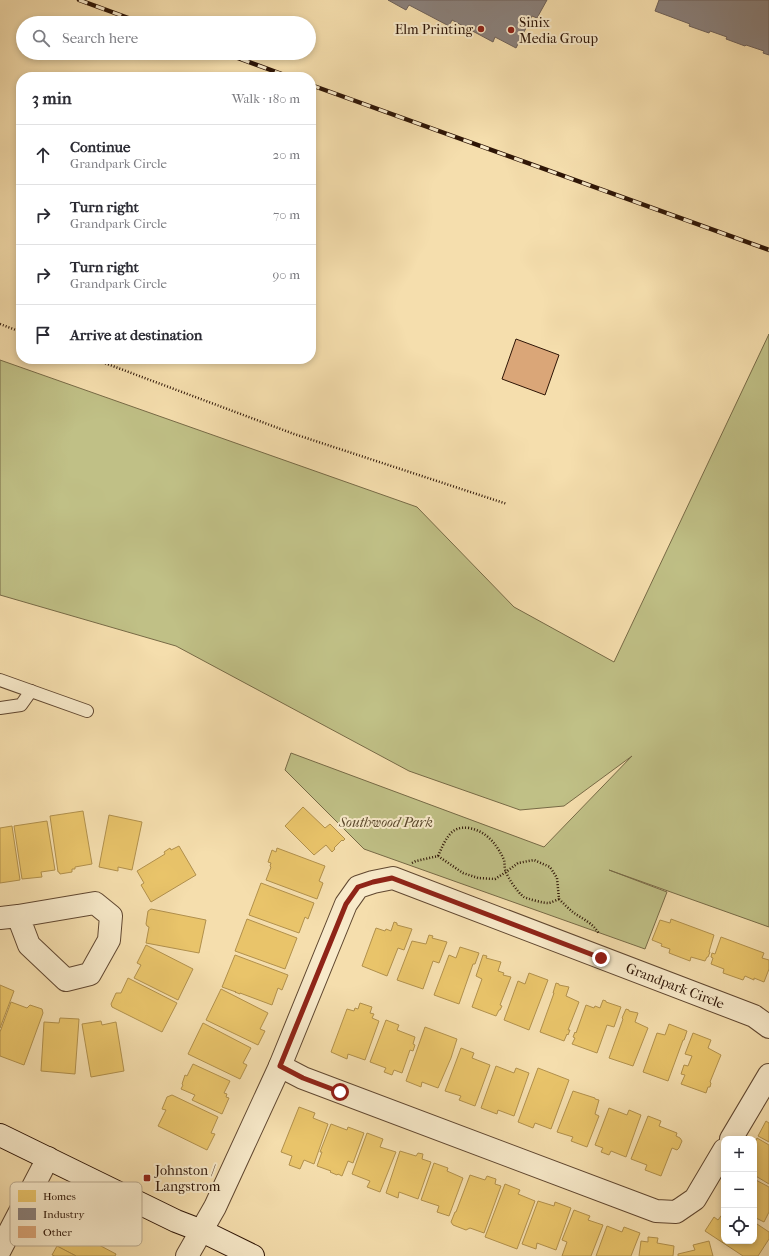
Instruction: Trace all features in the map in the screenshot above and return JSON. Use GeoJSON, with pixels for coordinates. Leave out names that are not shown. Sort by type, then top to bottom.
{"type":"FeatureCollection","features":[{"type":"Feature","properties":{"kind":"street","name":"Grandpark Circle"},"geometry":{"type":"LineString","coordinates":[[392,878],[754,1016],[769,1027]]}},
{"type":"Feature","properties":{"kind":"street"},"geometry":{"type":"LineString","coordinates":[[187,1256],[215,1207],[280,1066],[346,904],[358,887],[392,878]]}},
{"type":"Feature","properties":{"kind":"street"},"geometry":{"type":"LineString","coordinates":[[280,1066],[303,1078],[656,1211],[676,1212],[695,1199],[721,1155]]}},
{"type":"Feature","properties":{"kind":"street"},"geometry":{"type":"LineString","coordinates":[[733,1136],[769,1075]]}},
{"type":"Feature","properties":{"kind":"street"},"geometry":{"type":"LineString","coordinates":[[0,1135],[97,1182]]}},
{"type":"Feature","properties":{"kind":"street"},"geometry":{"type":"LineString","coordinates":[[35,1182],[48,1158]]}},
{"type":"Feature","properties":{"kind":"street"},"geometry":{"type":"LineString","coordinates":[[142,1204],[254,1256]]}},
{"type":"Feature","properties":{"kind":"street"},"geometry":{"type":"LineString","coordinates":[[0,1250],[10,1231]]}},
{"type":"Feature","properties":{"kind":"lane"},"geometry":{"type":"LineString","coordinates":[[0,680],[87,711]]}},
{"type":"Feature","properties":{"kind":"lane"},"geometry":{"type":"LineString","coordinates":[[0,708],[21,705],[31,691]]}},
{"type":"Feature","properties":{"kind":"path"},"geometry":{"type":"LineString","coordinates":[[0,324],[16,330]]}},
{"type":"Feature","properties":{"kind":"path"},"geometry":{"type":"LineString","coordinates":[[107,364],[294,434],[507,504]]}},
{"type":"Feature","properties":{"kind":"path"},"geometry":{"type":"LineString","coordinates":[[438,856],[445,840],[454,830],[461,827],[476,830],[489,837],[504,860],[506,872],[514,886],[523,896],[548,903],[559,899]]}},
{"type":"Feature","properties":{"kind":"path"},"geometry":{"type":"LineString","coordinates":[[392,878],[401,870],[416,861],[438,856],[463,873],[478,878],[495,878],[518,863],[534,860],[550,867],[557,878],[559,899],[573,912],[597,930],[601,938],[601,958]]}},
{"type":"Feature","properties":{"kind":"green space","name":"Southwood Park"},"geometry":{"type":"Polygon","coordinates":[[[769,334],[769,927],[609,870],[667,892],[645,949],[364,849],[285,770],[291,753],[544,847],[632,756],[564,806],[520,810],[409,771],[176,646],[0,595],[0,360],[417,507],[514,607],[614,662],[769,334]]]}},
{"type":"Feature","properties":{"kind":"building: Homes"},"geometry":{"type":"Polygon","coordinates":[[[303,807],[325,828],[330,824],[345,839],[334,848],[335,849],[332,852],[326,845],[314,855],[285,826],[303,807]]]}},
{"type":"Feature","properties":{"kind":"building: Homes"},"geometry":{"type":"Polygon","coordinates":[[[83,811],[92,864],[75,867],[75,869],[72,869],[72,872],[60,874],[58,872],[50,816],[83,811]]]}},
{"type":"Feature","properties":{"kind":"building: Homes"},"geometry":{"type":"Polygon","coordinates":[[[109,815],[142,822],[132,870],[118,867],[118,871],[99,867],[109,815]]]}},
{"type":"Feature","properties":{"kind":"building: Homes"},"geometry":{"type":"Polygon","coordinates":[[[47,821],[55,870],[41,872],[42,877],[22,879],[14,826],[47,821]]]}},
{"type":"Feature","properties":{"kind":"building: Homes"},"geometry":{"type":"Polygon","coordinates":[[[12,826],[20,880],[0,883],[0,828],[12,826]]]}},
{"type":"Feature","properties":{"kind":"building: Homes"},"geometry":{"type":"Polygon","coordinates":[[[179,846],[196,875],[151,902],[141,885],[144,883],[137,871],[165,854],[164,852],[170,848],[171,850],[179,846]]]}},
{"type":"Feature","properties":{"kind":"building: Homes"},"geometry":{"type":"Polygon","coordinates":[[[277,848],[325,866],[319,881],[323,883],[317,899],[266,880],[271,867],[271,863],[268,862],[272,850],[276,852],[277,848]]]}},
{"type":"Feature","properties":{"kind":"building: Homes"},"geometry":{"type":"Polygon","coordinates":[[[261,883],[314,903],[308,919],[305,917],[299,933],[249,915],[261,883]]]}},
{"type":"Feature","properties":{"kind":"building: Homes"},"geometry":{"type":"Polygon","coordinates":[[[151,909],[206,920],[199,953],[146,943],[149,927],[146,924],[148,911],[151,909]]]}},
{"type":"Feature","properties":{"kind":"building: Homes"},"geometry":{"type":"Polygon","coordinates":[[[247,919],[297,938],[285,969],[235,951],[247,919]]]}},
{"type":"Feature","properties":{"kind":"building: Homes"},"geometry":{"type":"Polygon","coordinates":[[[671,919],[714,935],[710,952],[705,961],[691,957],[690,961],[669,953],[670,949],[661,946],[662,944],[652,940],[660,920],[670,923],[671,919]]]}},
{"type":"Feature","properties":{"kind":"building: Homes"},"geometry":{"type":"Polygon","coordinates":[[[394,922],[397,923],[397,925],[412,929],[404,950],[398,948],[387,976],[362,966],[376,928],[391,931],[394,922]]]}},
{"type":"Feature","properties":{"kind":"building: Homes"},"geometry":{"type":"Polygon","coordinates":[[[429,935],[433,936],[432,938],[447,942],[439,963],[433,961],[423,989],[397,980],[412,941],[426,944],[429,935]]]}},
{"type":"Feature","properties":{"kind":"building: Homes"},"geometry":{"type":"Polygon","coordinates":[[[721,937],[764,953],[762,958],[769,960],[769,969],[764,982],[745,976],[743,980],[723,973],[724,969],[711,964],[713,958],[711,957],[712,953],[715,954],[721,937]]]}},
{"type":"Feature","properties":{"kind":"building: Homes"},"geometry":{"type":"Polygon","coordinates":[[[146,945],[193,969],[178,1000],[134,978],[141,965],[137,963],[146,945]]]}},
{"type":"Feature","properties":{"kind":"building: Homes"},"geometry":{"type":"Polygon","coordinates":[[[460,947],[479,953],[475,964],[473,964],[459,1004],[434,995],[449,955],[456,958],[460,947]]]}},
{"type":"Feature","properties":{"kind":"building: Homes"},"geometry":{"type":"Polygon","coordinates":[[[235,955],[288,975],[282,990],[278,988],[272,1005],[222,987],[235,955]]]}},
{"type":"Feature","properties":{"kind":"building: Homes"},"geometry":{"type":"Polygon","coordinates":[[[483,955],[487,956],[486,958],[501,962],[498,971],[504,973],[503,975],[511,977],[500,1005],[502,1006],[496,1016],[472,1007],[482,979],[476,976],[483,955]]]}},
{"type":"Feature","properties":{"kind":"building: Homes"},"geometry":{"type":"Polygon","coordinates":[[[529,973],[548,980],[529,1030],[504,1020],[518,981],[525,984],[529,973]]]}},
{"type":"Feature","properties":{"kind":"building: Homes"},"geometry":{"type":"Polygon","coordinates":[[[128,978],[177,1003],[162,1032],[112,1007],[111,1004],[116,993],[121,993],[128,978]]]}},
{"type":"Feature","properties":{"kind":"building: Homes"},"geometry":{"type":"Polygon","coordinates":[[[556,983],[569,987],[566,996],[579,1002],[568,1030],[570,1030],[564,1041],[540,1032],[554,993],[556,983]]]}},
{"type":"Feature","properties":{"kind":"building: Homes"},"geometry":{"type":"Polygon","coordinates":[[[0,985],[14,991],[0,1028],[0,985]]]}},
{"type":"Feature","properties":{"kind":"building: Homes"},"geometry":{"type":"Polygon","coordinates":[[[221,989],[268,1013],[260,1029],[265,1031],[258,1045],[206,1020],[221,989]]]}},
{"type":"Feature","properties":{"kind":"building: Homes"},"geometry":{"type":"Polygon","coordinates":[[[603,1000],[621,1007],[614,1027],[607,1025],[597,1053],[572,1044],[575,1038],[573,1037],[575,1032],[576,1033],[586,1005],[594,1008],[595,1006],[600,1008],[603,1000]]]}},
{"type":"Feature","properties":{"kind":"building: Homes"},"geometry":{"type":"Polygon","coordinates":[[[11,1002],[27,1008],[30,1005],[42,1009],[43,1013],[24,1065],[0,1056],[0,1032],[11,1002]]]}},
{"type":"Feature","properties":{"kind":"building: Homes"},"geometry":{"type":"Polygon","coordinates":[[[360,1003],[372,1007],[370,1013],[374,1014],[372,1018],[379,1021],[365,1060],[348,1054],[347,1059],[331,1052],[347,1009],[354,1011],[355,1008],[358,1009],[360,1003]]]}},
{"type":"Feature","properties":{"kind":"building: Homes"},"geometry":{"type":"Polygon","coordinates":[[[626,1009],[638,1013],[635,1022],[648,1028],[633,1066],[609,1058],[626,1009]]]}},
{"type":"Feature","properties":{"kind":"building: Homes"},"geometry":{"type":"Polygon","coordinates":[[[60,1018],[79,1019],[75,1074],[41,1071],[44,1022],[59,1023],[60,1018]]]}},
{"type":"Feature","properties":{"kind":"building: Homes"},"geometry":{"type":"Polygon","coordinates":[[[386,1020],[399,1025],[397,1030],[415,1037],[413,1051],[410,1050],[402,1073],[394,1070],[392,1075],[384,1072],[386,1068],[370,1062],[386,1020]]]}},
{"type":"Feature","properties":{"kind":"building: Homes"},"geometry":{"type":"Polygon","coordinates":[[[101,1021],[102,1025],[116,1022],[124,1071],[91,1077],[82,1024],[101,1021]]]}},
{"type":"Feature","properties":{"kind":"building: Homes"},"geometry":{"type":"Polygon","coordinates":[[[203,1023],[251,1048],[243,1063],[247,1065],[240,1079],[188,1054],[203,1023]]]}},
{"type":"Feature","properties":{"kind":"building: Homes"},"geometry":{"type":"Polygon","coordinates":[[[669,1024],[687,1031],[668,1081],[643,1072],[657,1033],[665,1035],[669,1024]]]}},
{"type":"Feature","properties":{"kind":"building: Homes"},"geometry":{"type":"Polygon","coordinates":[[[425,1027],[457,1039],[451,1058],[438,1088],[422,1082],[421,1087],[406,1081],[425,1027]]]}},
{"type":"Feature","properties":{"kind":"building: Homes"},"geometry":{"type":"Polygon","coordinates":[[[693,1033],[711,1040],[708,1048],[721,1055],[710,1082],[710,1087],[708,1087],[706,1093],[681,1084],[685,1075],[681,1074],[684,1065],[688,1066],[692,1056],[685,1054],[693,1033]]]}},
{"type":"Feature","properties":{"kind":"building: Homes"},"geometry":{"type":"Polygon","coordinates":[[[461,1048],[474,1053],[472,1058],[490,1065],[475,1106],[459,1100],[461,1096],[445,1091],[461,1048]]]}},
{"type":"Feature","properties":{"kind":"building: Homes"},"geometry":{"type":"Polygon","coordinates":[[[193,1064],[230,1081],[224,1093],[227,1094],[226,1097],[229,1098],[222,1114],[192,1100],[195,1095],[181,1089],[185,1075],[187,1076],[193,1064]]]}},
{"type":"Feature","properties":{"kind":"building: Homes"},"geometry":{"type":"Polygon","coordinates":[[[496,1066],[514,1073],[516,1068],[529,1073],[514,1116],[498,1110],[497,1114],[481,1108],[496,1066]]]}},
{"type":"Feature","properties":{"kind":"building: Homes"},"geometry":{"type":"Polygon","coordinates":[[[538,1068],[569,1080],[551,1129],[535,1123],[533,1128],[518,1122],[538,1068]]]}},
{"type":"Feature","properties":{"kind":"building: Homes"},"geometry":{"type":"Polygon","coordinates":[[[573,1091],[599,1100],[595,1114],[599,1116],[587,1147],[571,1141],[573,1137],[557,1132],[573,1091]]]}},
{"type":"Feature","properties":{"kind":"building: Homes"},"geometry":{"type":"Polygon","coordinates":[[[172,1095],[218,1117],[211,1133],[215,1134],[207,1150],[158,1126],[166,1110],[162,1109],[167,1097],[172,1095]]]}},
{"type":"Feature","properties":{"kind":"building: Homes"},"geometry":{"type":"Polygon","coordinates":[[[299,1107],[315,1113],[313,1118],[328,1124],[314,1164],[304,1160],[300,1169],[289,1165],[292,1156],[281,1152],[299,1107]]]}},
{"type":"Feature","properties":{"kind":"building: Homes"},"geometry":{"type":"Polygon","coordinates":[[[609,1108],[627,1115],[629,1110],[641,1115],[626,1157],[611,1151],[609,1155],[601,1152],[603,1148],[595,1145],[609,1108]]]}},
{"type":"Feature","properties":{"kind":"building: Homes"},"geometry":{"type":"Polygon","coordinates":[[[648,1116],[661,1121],[659,1126],[677,1133],[676,1136],[682,1141],[677,1150],[672,1148],[661,1176],[645,1170],[647,1165],[631,1159],[648,1116]]]}},
{"type":"Feature","properties":{"kind":"building: Homes"},"geometry":{"type":"Polygon","coordinates":[[[766,1121],[769,1123],[769,1142],[758,1136],[766,1121]]]}},
{"type":"Feature","properties":{"kind":"building: Homes"},"geometry":{"type":"Polygon","coordinates":[[[331,1124],[347,1130],[348,1127],[364,1133],[353,1163],[348,1161],[342,1176],[317,1166],[322,1152],[320,1152],[331,1124]]]}},
{"type":"Feature","properties":{"kind":"building: Homes"},"geometry":{"type":"Polygon","coordinates":[[[367,1133],[383,1139],[380,1147],[396,1152],[380,1192],[367,1187],[370,1181],[352,1174],[367,1133]]]}},
{"type":"Feature","properties":{"kind":"building: Homes"},"geometry":{"type":"Polygon","coordinates":[[[757,1138],[769,1145],[769,1184],[757,1177],[757,1138]]]}},
{"type":"Feature","properties":{"kind":"building: Homes"},"geometry":{"type":"Polygon","coordinates":[[[400,1151],[416,1156],[418,1153],[423,1154],[422,1159],[431,1162],[418,1199],[399,1192],[398,1198],[386,1193],[400,1151]]]}},
{"type":"Feature","properties":{"kind":"building: Homes"},"geometry":{"type":"Polygon","coordinates":[[[434,1163],[448,1168],[447,1171],[463,1178],[449,1216],[437,1212],[439,1206],[421,1200],[434,1163]]]}},
{"type":"Feature","properties":{"kind":"building: Homes"},"geometry":{"type":"Polygon","coordinates":[[[470,1175],[485,1180],[487,1176],[496,1179],[495,1184],[501,1186],[484,1233],[470,1228],[466,1230],[453,1225],[451,1222],[470,1175]]]}},
{"type":"Feature","properties":{"kind":"building: Homes"},"geometry":{"type":"Polygon","coordinates":[[[757,1181],[769,1187],[769,1212],[764,1222],[757,1218],[757,1181]]]}},
{"type":"Feature","properties":{"kind":"building: Homes"},"geometry":{"type":"Polygon","coordinates":[[[505,1184],[520,1190],[518,1194],[535,1201],[517,1249],[485,1237],[505,1184]]]}},
{"type":"Feature","properties":{"kind":"building: Homes"},"geometry":{"type":"Polygon","coordinates":[[[538,1201],[554,1206],[555,1202],[571,1208],[556,1250],[537,1243],[536,1249],[522,1244],[538,1201]]]}},
{"type":"Feature","properties":{"kind":"building: Homes"},"geometry":{"type":"Polygon","coordinates":[[[574,1210],[590,1216],[588,1220],[603,1225],[591,1256],[562,1256],[567,1242],[562,1240],[574,1210]]]}},
{"type":"Feature","properties":{"kind":"building: Homes"},"geometry":{"type":"Polygon","coordinates":[[[721,1216],[721,1242],[705,1231],[714,1217],[718,1220],[721,1216]]]}},
{"type":"Feature","properties":{"kind":"building: Homes"},"geometry":{"type":"Polygon","coordinates":[[[757,1224],[769,1232],[769,1239],[758,1256],[743,1256],[725,1244],[757,1244],[757,1224]]]}},
{"type":"Feature","properties":{"kind":"building: Homes"},"geometry":{"type":"Polygon","coordinates":[[[607,1226],[622,1232],[624,1227],[640,1233],[631,1256],[596,1256],[607,1226]]]}},
{"type":"Feature","properties":{"kind":"building: Homes"},"geometry":{"type":"Polygon","coordinates":[[[648,1237],[658,1238],[657,1243],[674,1246],[673,1256],[639,1256],[641,1241],[648,1242],[648,1237]]]}},
{"type":"Feature","properties":{"kind":"building: Homes"},"geometry":{"type":"Polygon","coordinates":[[[709,1241],[713,1256],[678,1256],[678,1254],[695,1250],[693,1245],[709,1241]]]}},
{"type":"Feature","properties":{"kind":"building: Homes"},"geometry":{"type":"Polygon","coordinates":[[[57,1246],[101,1246],[116,1254],[115,1256],[76,1256],[57,1246]]]}},
{"type":"Feature","properties":{"kind":"building: Homes"},"geometry":{"type":"Polygon","coordinates":[[[57,1246],[76,1256],[52,1255],[57,1246]]]}},
{"type":"Feature","properties":{"kind":"building: Industry"},"geometry":{"type":"Polygon","coordinates":[[[388,0],[547,0],[537,18],[532,16],[516,48],[495,37],[493,42],[452,20],[449,26],[409,5],[406,10],[388,0]]]}},
{"type":"Feature","properties":{"kind":"building: Industry"},"geometry":{"type":"Polygon","coordinates":[[[659,0],[769,0],[769,55],[763,53],[764,51],[726,39],[727,37],[710,31],[709,33],[689,26],[690,24],[655,11],[659,0]]]}},
{"type":"Feature","properties":{"kind":"building: Other"},"geometry":{"type":"Polygon","coordinates":[[[516,339],[559,355],[545,395],[502,379],[516,339]]]}},
{"type":"Feature","properties":{"kind":"railway"},"geometry":{"type":"LineString","coordinates":[[79,0],[123,16]]}},
{"type":"Feature","properties":{"kind":"railway"},"geometry":{"type":"LineString","coordinates":[[243,60],[276,72]]}},
{"type":"Feature","properties":{"kind":"railway"},"geometry":{"type":"LineString","coordinates":[[316,87],[769,250]]}},
{"type":"Feature","properties":{"kind":"place","name":"Elm Printing"},"geometry":{"type":"Point","coordinates":[481,29]}},
{"type":"Feature","properties":{"kind":"place","name":"Sinix Media Group"},"geometry":{"type":"Point","coordinates":[511,30]}},
{"type":"Feature","properties":{"kind":"place","name":"Johnston / Langstrom"},"geometry":{"type":"Point","coordinates":[147,1178]}},
{"type":"Feature","properties":{"kind":"route"},"geometry":{"type":"LineString","coordinates":[[340,1092],[303,1078],[280,1066],[346,904],[358,887],[392,878],[601,958]]}}]}
